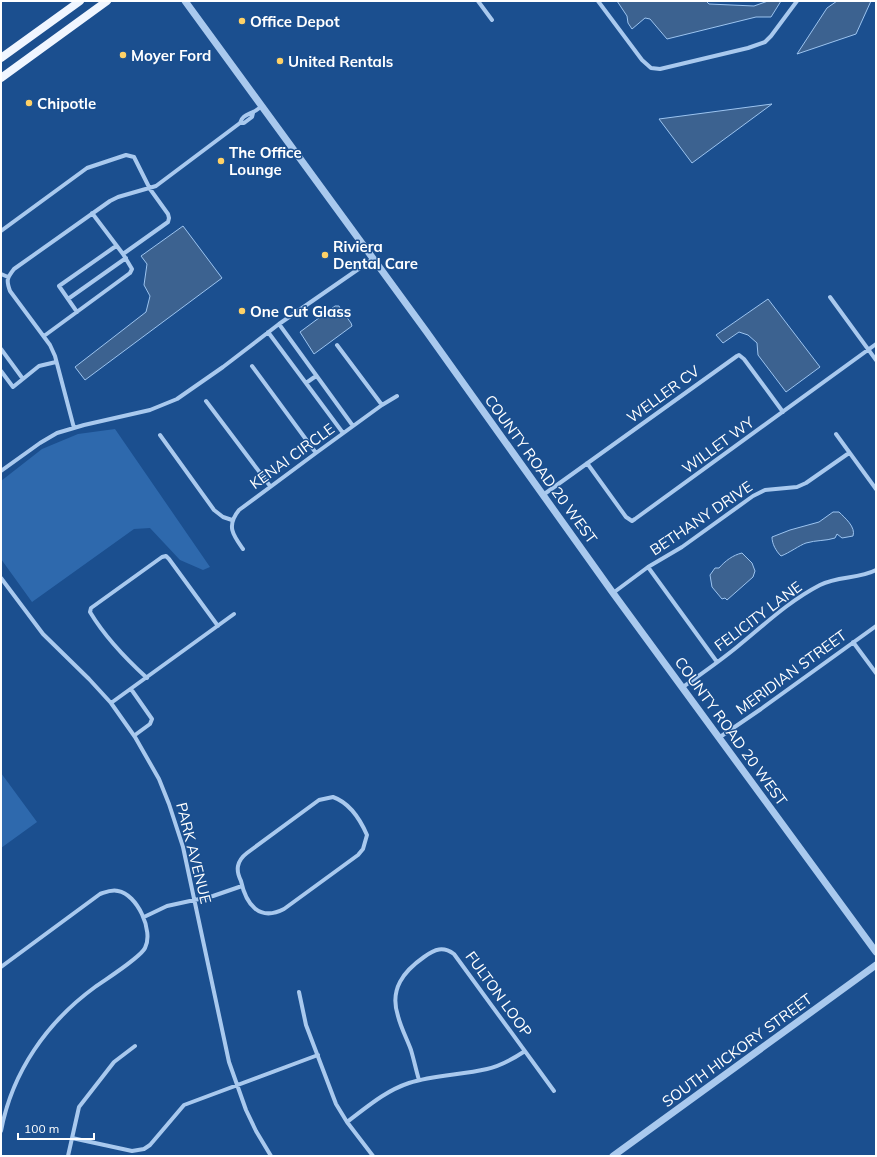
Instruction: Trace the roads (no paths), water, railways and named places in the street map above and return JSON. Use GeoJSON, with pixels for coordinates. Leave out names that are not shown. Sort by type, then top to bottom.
{"type":"FeatureCollection","features":[{"type":"Feature","properties":{"kind":"main road"},"geometry":{"type":"LineString","coordinates":[[1,58],[80,1]]}},
{"type":"Feature","properties":{"kind":"main road"},"geometry":{"type":"LineString","coordinates":[[1,78],[107,1]]}},
{"type":"Feature","properties":{"kind":"street","name":"COUNTY ROAD 20 WEST"},"geometry":{"type":"LineString","coordinates":[[185,1],[613,593],[720,737],[876,952]]}},
{"type":"Feature","properties":{"kind":"street"},"geometry":{"type":"LineString","coordinates":[[478,1],[492,20]]}},
{"type":"Feature","properties":{"kind":"street"},"geometry":{"type":"LineString","coordinates":[[598,1],[642,60],[651,68],[660,69],[748,48],[765,42],[797,1]]}},
{"type":"Feature","properties":{"kind":"street"},"geometry":{"type":"LineString","coordinates":[[74,428],[56,362],[50,346],[10,290],[8,285],[8,277],[14,269],[110,201],[118,197],[150,189],[156,186],[240,123],[241,119],[249,113],[253,113],[262,106]]}},
{"type":"Feature","properties":{"kind":"street"},"geometry":{"type":"LineString","coordinates":[[1,231],[88,168],[126,155],[134,157],[150,189],[168,214],[168,222],[68,299]]}},
{"type":"Feature","properties":{"kind":"street"},"geometry":{"type":"LineString","coordinates":[[44,336],[130,273],[132,269],[92,213]]}},
{"type":"Feature","properties":{"kind":"street"},"geometry":{"type":"LineString","coordinates":[[77,312],[59,286],[116,246]]}},
{"type":"Feature","properties":{"kind":"street"},"geometry":{"type":"LineString","coordinates":[[1,470],[50,437],[74,428],[150,410],[177,399],[279,324],[373,259]]}},
{"type":"Feature","properties":{"kind":"street"},"geometry":{"type":"LineString","coordinates":[[1,274],[8,277]]}},
{"type":"Feature","properties":{"kind":"street"},"geometry":{"type":"LineString","coordinates":[[830,297],[876,360]]}},
{"type":"Feature","properties":{"kind":"street"},"geometry":{"type":"LineString","coordinates":[[279,324],[353,426]]}},
{"type":"Feature","properties":{"kind":"street"},"geometry":{"type":"LineString","coordinates":[[268,332],[343,433]]}},
{"type":"Feature","properties":{"kind":"street","name":"WILLET WY"},"geometry":{"type":"LineString","coordinates":[[587,463],[626,517],[632,521],[639,518],[876,344]]}},
{"type":"Feature","properties":{"kind":"street"},"geometry":{"type":"LineString","coordinates":[[337,345],[382,405]]}},
{"type":"Feature","properties":{"kind":"street"},"geometry":{"type":"LineString","coordinates":[[1,349],[23,379]]}},
{"type":"Feature","properties":{"kind":"street","name":"WELLER CV"},"geometry":{"type":"LineString","coordinates":[[543,495],[739,355],[783,412]]}},
{"type":"Feature","properties":{"kind":"street"},"geometry":{"type":"LineString","coordinates":[[1,371],[13,387],[39,366],[56,362]]}},
{"type":"Feature","properties":{"kind":"street"},"geometry":{"type":"LineString","coordinates":[[252,366],[316,452]]}},
{"type":"Feature","properties":{"kind":"street"},"geometry":{"type":"LineString","coordinates":[[306,384],[316,376]]}},
{"type":"Feature","properties":{"kind":"street","name":"KENAI CIRCLE"},"geometry":{"type":"LineString","coordinates":[[232,520],[239,510],[270,486],[382,405],[397,396]]}},
{"type":"Feature","properties":{"kind":"street"},"geometry":{"type":"LineString","coordinates":[[206,400],[270,486]]}},
{"type":"Feature","properties":{"kind":"street"},"geometry":{"type":"LineString","coordinates":[[836,434],[876,489]]}},
{"type":"Feature","properties":{"kind":"street"},"geometry":{"type":"LineString","coordinates":[[160,435],[214,510],[222,517],[232,520],[234,536],[243,549]]}},
{"type":"Feature","properties":{"kind":"street","name":"BETHANY DRIVE"},"geometry":{"type":"LineString","coordinates":[[613,593],[648,567],[682,547],[753,496],[765,490],[797,487],[806,483],[849,453]]}},
{"type":"Feature","properties":{"kind":"street"},"geometry":{"type":"LineString","coordinates":[[146,678],[128,661],[93,617],[90,612],[91,608],[162,557],[166,556],[170,559],[218,626]]}},
{"type":"Feature","properties":{"kind":"street"},"geometry":{"type":"LineString","coordinates":[[648,567],[717,662]]}},
{"type":"Feature","properties":{"kind":"street","name":"FELICITY LANE"},"geometry":{"type":"LineString","coordinates":[[683,687],[717,662],[787,605],[820,585],[834,579],[866,574],[876,570]]}},
{"type":"Feature","properties":{"kind":"street","name":"PARK AVENUE"},"geometry":{"type":"LineString","coordinates":[[1,578],[43,634],[111,703],[134,735],[159,779],[169,804],[182,847],[229,1062],[236,1085],[256,1131],[271,1156]]}},
{"type":"Feature","properties":{"kind":"street"},"geometry":{"type":"LineString","coordinates":[[111,703],[234,614]]}},
{"type":"Feature","properties":{"kind":"street","name":"MERIDIAN STREET"},"geometry":{"type":"LineString","coordinates":[[720,737],[876,626]]}},
{"type":"Feature","properties":{"kind":"street"},"geometry":{"type":"LineString","coordinates":[[853,642],[876,673]]}},
{"type":"Feature","properties":{"kind":"street"},"geometry":{"type":"LineString","coordinates":[[131,689],[152,719],[150,724],[134,735]]}},
{"type":"Feature","properties":{"kind":"street"},"geometry":{"type":"LineString","coordinates":[[334,797],[335,791]]}},
{"type":"Feature","properties":{"kind":"street"},"geometry":{"type":"LineString","coordinates":[[334,797],[347,804],[359,820],[367,834],[369,841],[358,855],[284,909],[270,914],[258,911],[252,906],[242,886],[238,866],[242,858],[319,800],[334,797]]}},
{"type":"Feature","properties":{"kind":"street"},"geometry":{"type":"LineString","coordinates":[[144,917],[167,906],[218,894],[242,886]]}},
{"type":"Feature","properties":{"kind":"street"},"geometry":{"type":"LineString","coordinates":[[1,967],[100,894],[107,891],[118,891],[127,895],[144,917],[148,931],[148,940],[145,948],[135,958],[82,997],[54,1023],[28,1058],[9,1099],[1,1131]]}},
{"type":"Feature","properties":{"kind":"street"},"geometry":{"type":"LineString","coordinates":[[263,918],[264,913]]}},
{"type":"Feature","properties":{"kind":"street","name":"FULTON LOOP"},"geometry":{"type":"LineString","coordinates":[[419,1080],[411,1051],[397,1015],[395,1003],[396,991],[408,970],[431,952],[444,948],[454,954],[554,1091]]}},
{"type":"Feature","properties":{"kind":"street","name":"SOUTH HICKORY STREET"},"geometry":{"type":"LineString","coordinates":[[613,1156],[876,965]]}},
{"type":"Feature","properties":{"kind":"street"},"geometry":{"type":"LineString","coordinates":[[299,992],[306,1025],[336,1104],[347,1122],[373,1156]]}},
{"type":"Feature","properties":{"kind":"street"},"geometry":{"type":"LineString","coordinates":[[68,1156],[77,1113],[83,1102],[114,1062],[135,1046]]}},
{"type":"Feature","properties":{"kind":"street"},"geometry":{"type":"LineString","coordinates":[[347,1122],[389,1091],[419,1080],[487,1069],[504,1063],[525,1051]]}},
{"type":"Feature","properties":{"kind":"street"},"geometry":{"type":"LineString","coordinates":[[72,1138],[132,1151],[144,1149],[150,1145],[184,1105],[318,1055]]}},
{"type":"Feature","properties":{"kind":"place","name":"Office Depot"},"geometry":{"type":"Point","coordinates":[242,21]}},
{"type":"Feature","properties":{"kind":"place","name":"Moyer Ford"},"geometry":{"type":"Point","coordinates":[123,55]}},
{"type":"Feature","properties":{"kind":"place","name":"United Rentals"},"geometry":{"type":"Point","coordinates":[280,61]}},
{"type":"Feature","properties":{"kind":"place","name":"Chipotle"},"geometry":{"type":"Point","coordinates":[29,103]}},
{"type":"Feature","properties":{"kind":"place","name":"The Office Lounge"},"geometry":{"type":"Point","coordinates":[221,161]}},
{"type":"Feature","properties":{"kind":"place","name":"Riviera Dental Care"},"geometry":{"type":"Point","coordinates":[325,255]}},
{"type":"Feature","properties":{"kind":"place","name":"One Cut Glass"},"geometry":{"type":"Point","coordinates":[242,311]}}]}
